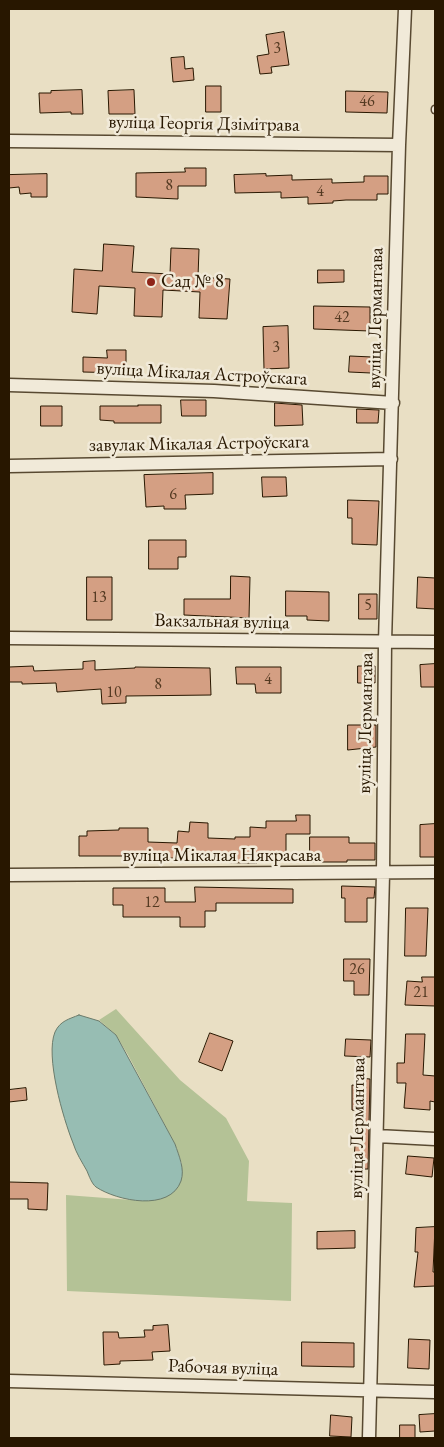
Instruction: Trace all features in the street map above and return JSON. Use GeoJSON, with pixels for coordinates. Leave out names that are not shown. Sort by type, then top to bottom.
{"type":"FeatureCollection","features":[{"type":"Feature","properties":{"kind":"street","name":"вуліца Лермантава"},"geometry":{"type":"LineString","coordinates":[[369,1438],[383,874],[385,642],[399,145],[405,9]]}},
{"type":"Feature","properties":{"kind":"street","name":"вуліца Георгія Дзімітрава"},"geometry":{"type":"LineString","coordinates":[[9,141],[399,145]]}},
{"type":"Feature","properties":{"kind":"street","name":"вуліца Мікалая Астроўскага"},"geometry":{"type":"LineString","coordinates":[[9,385],[214,391],[393,403]]}},
{"type":"Feature","properties":{"kind":"street","name":"завулак Мікалая Астроўскага"},"geometry":{"type":"LineString","coordinates":[[9,466],[391,459]]}},
{"type":"Feature","properties":{"kind":"street","name":"Вакзальная вуліца"},"geometry":{"type":"LineString","coordinates":[[9,638],[435,642]]}},
{"type":"Feature","properties":{"kind":"street","name":"вуліца Мікалая Някрасава"},"geometry":{"type":"LineString","coordinates":[[9,875],[383,874],[435,872]]}},
{"type":"Feature","properties":{"kind":"street"},"geometry":{"type":"LineString","coordinates":[[376,1136],[435,1139]]}},
{"type":"Feature","properties":{"kind":"street","name":"Рабочая вуліца"},"geometry":{"type":"LineString","coordinates":[[9,1381],[435,1392]]}},
{"type":"Feature","properties":{"kind":"green space"},"geometry":{"type":"Polygon","coordinates":[[[116,1009],[180,1080],[226,1118],[249,1161],[247,1201],[292,1203],[291,1301],[67,1291],[66,1195],[145,1201],[182,1164],[175,1144],[128,1055],[116,1035],[99,1020],[116,1009]]]}},
{"type":"Feature","properties":{"kind":"water"},"geometry":{"type":"Polygon","coordinates":[[[79,1015],[99,1021],[116,1035],[175,1144],[181,1162],[182,1176],[175,1191],[166,1197],[142,1201],[105,1192],[93,1184],[77,1154],[56,1087],[52,1043],[59,1025],[79,1015]]]}},
{"type":"Feature","properties":{"kind":"building"},"geometry":{"type":"Polygon","coordinates":[[[284,32],[289,65],[271,67],[272,73],[260,74],[257,56],[269,54],[266,35],[284,32]]]}},
{"type":"Feature","properties":{"kind":"building"},"geometry":{"type":"Polygon","coordinates":[[[184,57],[185,69],[193,68],[194,80],[173,82],[171,58],[184,57]]]}},
{"type":"Feature","properties":{"kind":"building"},"geometry":{"type":"Polygon","coordinates":[[[206,86],[221,86],[221,112],[206,112],[206,86]]]}},
{"type":"Feature","properties":{"kind":"building"},"geometry":{"type":"Polygon","coordinates":[[[82,90],[83,114],[71,114],[71,112],[40,113],[39,93],[82,90]]]}},
{"type":"Feature","properties":{"kind":"building"},"geometry":{"type":"Polygon","coordinates":[[[134,90],[135,114],[109,114],[108,91],[134,90]]]}},
{"type":"Feature","properties":{"kind":"building"},"geometry":{"type":"Polygon","coordinates":[[[346,91],[388,92],[387,113],[346,112],[346,91]]]}},
{"type":"Feature","properties":{"kind":"building"},"geometry":{"type":"Polygon","coordinates":[[[185,168],[206,168],[206,186],[178,186],[178,199],[136,197],[136,173],[185,172],[185,168]]]}},
{"type":"Feature","properties":{"kind":"building"},"geometry":{"type":"Polygon","coordinates":[[[47,174],[47,197],[31,197],[31,193],[20,194],[19,187],[9,188],[9,175],[47,174]]]}},
{"type":"Feature","properties":{"kind":"building"},"geometry":{"type":"Polygon","coordinates":[[[266,174],[266,176],[292,175],[292,180],[332,179],[332,183],[364,182],[364,176],[388,176],[388,194],[377,194],[377,200],[346,200],[333,201],[333,203],[308,204],[308,197],[281,198],[281,192],[235,193],[234,175],[266,174]]]}},
{"type":"Feature","properties":{"kind":"building","name":"Сад № 8"},"geometry":{"type":"Polygon","coordinates":[[[104,244],[134,246],[132,272],[170,274],[171,248],[199,249],[198,277],[230,279],[227,319],[199,318],[200,292],[163,290],[162,317],[134,316],[135,288],[99,286],[97,314],[72,312],[74,269],[102,271],[104,244]]]}},
{"type":"Feature","properties":{"kind":"building"},"geometry":{"type":"Polygon","coordinates":[[[318,270],[344,270],[344,282],[318,283],[318,270]]]}},
{"type":"Feature","properties":{"kind":"building"},"geometry":{"type":"Polygon","coordinates":[[[314,306],[370,307],[370,331],[314,329],[314,306]]]}},
{"type":"Feature","properties":{"kind":"building"},"geometry":{"type":"Polygon","coordinates":[[[288,326],[289,368],[264,369],[263,327],[288,326]]]}},
{"type":"Feature","properties":{"kind":"building"},"geometry":{"type":"Polygon","coordinates":[[[107,350],[126,350],[126,373],[83,372],[83,357],[107,358],[107,350]]]}},
{"type":"Feature","properties":{"kind":"building"},"geometry":{"type":"Polygon","coordinates":[[[350,356],[372,357],[371,373],[349,372],[350,356]]]}},
{"type":"Feature","properties":{"kind":"building"},"geometry":{"type":"Polygon","coordinates":[[[181,400],[206,400],[206,416],[182,416],[181,400]]]}},
{"type":"Feature","properties":{"kind":"building"},"geometry":{"type":"Polygon","coordinates":[[[275,403],[302,405],[303,425],[275,426],[275,403]]]}},
{"type":"Feature","properties":{"kind":"building"},"geometry":{"type":"Polygon","coordinates":[[[161,405],[161,423],[114,423],[114,421],[100,420],[100,406],[161,405]]]}},
{"type":"Feature","properties":{"kind":"building"},"geometry":{"type":"Polygon","coordinates":[[[41,406],[62,406],[62,426],[41,426],[41,406]]]}},
{"type":"Feature","properties":{"kind":"building"},"geometry":{"type":"Polygon","coordinates":[[[357,409],[379,410],[378,423],[357,423],[357,409]]]}},
{"type":"Feature","properties":{"kind":"building"},"geometry":{"type":"Polygon","coordinates":[[[213,473],[213,494],[185,495],[186,509],[164,509],[164,506],[146,507],[144,475],[213,473]]]}},
{"type":"Feature","properties":{"kind":"building"},"geometry":{"type":"Polygon","coordinates":[[[262,477],[286,477],[287,496],[263,497],[262,477]]]}},
{"type":"Feature","properties":{"kind":"building"},"geometry":{"type":"Polygon","coordinates":[[[348,500],[379,501],[377,545],[352,544],[352,518],[348,518],[348,500]]]}},
{"type":"Feature","properties":{"kind":"building"},"geometry":{"type":"Polygon","coordinates":[[[149,540],[186,540],[186,557],[178,557],[178,569],[149,569],[149,540]]]}},
{"type":"Feature","properties":{"kind":"building"},"geometry":{"type":"Polygon","coordinates":[[[231,576],[250,577],[249,618],[184,615],[184,599],[230,599],[231,576]]]}},
{"type":"Feature","properties":{"kind":"building"},"geometry":{"type":"Polygon","coordinates":[[[87,577],[112,577],[112,620],[87,620],[87,577]]]}},
{"type":"Feature","properties":{"kind":"building"},"geometry":{"type":"Polygon","coordinates":[[[418,577],[435,578],[435,609],[417,608],[418,577]]]}},
{"type":"Feature","properties":{"kind":"building"},"geometry":{"type":"Polygon","coordinates":[[[286,591],[329,592],[329,621],[307,620],[307,616],[286,616],[286,591]]]}},
{"type":"Feature","properties":{"kind":"building"},"geometry":{"type":"Polygon","coordinates":[[[359,594],[377,594],[377,619],[359,619],[359,594]]]}},
{"type":"Feature","properties":{"kind":"building"},"geometry":{"type":"Polygon","coordinates":[[[95,661],[95,670],[135,667],[210,668],[211,695],[126,696],[126,703],[102,704],[101,689],[57,692],[56,683],[22,684],[22,682],[9,682],[9,667],[33,666],[34,671],[83,669],[83,662],[95,661]]]}},
{"type":"Feature","properties":{"kind":"building"},"geometry":{"type":"Polygon","coordinates":[[[435,664],[435,687],[421,687],[420,665],[435,664]]]}},
{"type":"Feature","properties":{"kind":"building"},"geometry":{"type":"Polygon","coordinates":[[[358,666],[375,666],[375,683],[358,683],[358,666]]]}},
{"type":"Feature","properties":{"kind":"building"},"geometry":{"type":"Polygon","coordinates":[[[236,667],[281,667],[281,693],[256,693],[255,684],[237,684],[236,667]]]}},
{"type":"Feature","properties":{"kind":"building"},"geometry":{"type":"Polygon","coordinates":[[[348,725],[376,725],[376,747],[348,750],[348,725]]]}},
{"type":"Feature","properties":{"kind":"building"},"geometry":{"type":"Polygon","coordinates":[[[296,815],[310,815],[310,834],[286,834],[286,858],[257,857],[257,863],[246,863],[209,862],[209,859],[168,858],[168,861],[155,861],[155,856],[79,856],[79,836],[87,836],[87,831],[148,828],[148,842],[177,843],[178,831],[189,832],[190,822],[208,823],[208,838],[235,839],[235,837],[250,837],[250,827],[266,828],[266,821],[296,821],[296,815]]]}},
{"type":"Feature","properties":{"kind":"building"},"geometry":{"type":"Polygon","coordinates":[[[435,824],[435,857],[420,857],[420,825],[435,824]]]}},
{"type":"Feature","properties":{"kind":"building"},"geometry":{"type":"Polygon","coordinates":[[[310,837],[349,837],[349,843],[375,843],[375,860],[310,862],[310,837]]]}},
{"type":"Feature","properties":{"kind":"building"},"geometry":{"type":"Polygon","coordinates":[[[342,886],[375,887],[374,898],[367,898],[367,922],[345,922],[345,898],[342,898],[342,886]]]}},
{"type":"Feature","properties":{"kind":"building"},"geometry":{"type":"Polygon","coordinates":[[[195,887],[293,889],[293,903],[216,903],[216,911],[205,911],[205,927],[180,927],[180,917],[123,917],[123,905],[113,905],[113,888],[165,888],[165,902],[195,902],[195,887]]]}},
{"type":"Feature","properties":{"kind":"building"},"geometry":{"type":"Polygon","coordinates":[[[406,908],[428,908],[426,956],[405,956],[406,908]]]}},
{"type":"Feature","properties":{"kind":"building"},"geometry":{"type":"Polygon","coordinates":[[[344,959],[370,959],[369,995],[354,995],[354,981],[344,981],[344,959]]]}},
{"type":"Feature","properties":{"kind":"building"},"geometry":{"type":"Polygon","coordinates":[[[422,977],[435,977],[435,1006],[405,1005],[407,981],[422,982],[422,977]]]}},
{"type":"Feature","properties":{"kind":"building"},"geometry":{"type":"Polygon","coordinates":[[[210,1033],[233,1041],[222,1071],[199,1062],[210,1033]]]}},
{"type":"Feature","properties":{"kind":"building"},"geometry":{"type":"Polygon","coordinates":[[[406,1034],[425,1034],[423,1075],[435,1076],[435,1102],[430,1101],[430,1110],[404,1108],[406,1083],[397,1083],[397,1063],[404,1063],[406,1034]]]}},
{"type":"Feature","properties":{"kind":"building"},"geometry":{"type":"Polygon","coordinates":[[[346,1039],[371,1040],[370,1057],[345,1056],[346,1039]]]}},
{"type":"Feature","properties":{"kind":"building"},"geometry":{"type":"Polygon","coordinates":[[[359,1078],[370,1079],[368,1169],[353,1169],[358,1111],[352,1110],[352,1085],[359,1086],[359,1078]]]}},
{"type":"Feature","properties":{"kind":"building"},"geometry":{"type":"Polygon","coordinates":[[[26,1088],[27,1100],[9,1102],[9,1090],[26,1088]]]}},
{"type":"Feature","properties":{"kind":"building"},"geometry":{"type":"Polygon","coordinates":[[[408,1156],[434,1158],[432,1177],[406,1174],[408,1156]]]}},
{"type":"Feature","properties":{"kind":"building"},"geometry":{"type":"Polygon","coordinates":[[[9,1182],[48,1183],[47,1210],[28,1209],[28,1199],[9,1199],[9,1182]]]}},
{"type":"Feature","properties":{"kind":"building"},"geometry":{"type":"Polygon","coordinates":[[[435,1227],[433,1272],[435,1272],[435,1286],[414,1287],[418,1252],[415,1252],[416,1228],[435,1227]]]}},
{"type":"Feature","properties":{"kind":"building"},"geometry":{"type":"Polygon","coordinates":[[[355,1231],[355,1248],[317,1249],[317,1232],[355,1231]]]}},
{"type":"Feature","properties":{"kind":"building"},"geometry":{"type":"Polygon","coordinates":[[[168,1325],[170,1351],[152,1352],[153,1360],[120,1361],[120,1364],[104,1365],[103,1332],[118,1332],[119,1338],[145,1337],[144,1330],[153,1330],[153,1326],[168,1325]]]}},
{"type":"Feature","properties":{"kind":"building"},"geometry":{"type":"Polygon","coordinates":[[[409,1339],[430,1340],[429,1369],[408,1368],[409,1339]]]}},
{"type":"Feature","properties":{"kind":"building"},"geometry":{"type":"Polygon","coordinates":[[[302,1342],[354,1343],[354,1367],[302,1366],[302,1342]]]}},
{"type":"Feature","properties":{"kind":"building"},"geometry":{"type":"Polygon","coordinates":[[[435,1414],[435,1431],[420,1432],[419,1415],[435,1414]]]}},
{"type":"Feature","properties":{"kind":"building"},"geometry":{"type":"Polygon","coordinates":[[[331,1415],[352,1417],[351,1437],[330,1436],[331,1415]]]}},
{"type":"Feature","properties":{"kind":"building"},"geometry":{"type":"Polygon","coordinates":[[[400,1425],[415,1425],[415,1438],[400,1438],[400,1425]]]}},
{"type":"Feature","properties":{"kind":"place","name":"Сад № 8"},"geometry":{"type":"Point","coordinates":[151,282]}}]}
